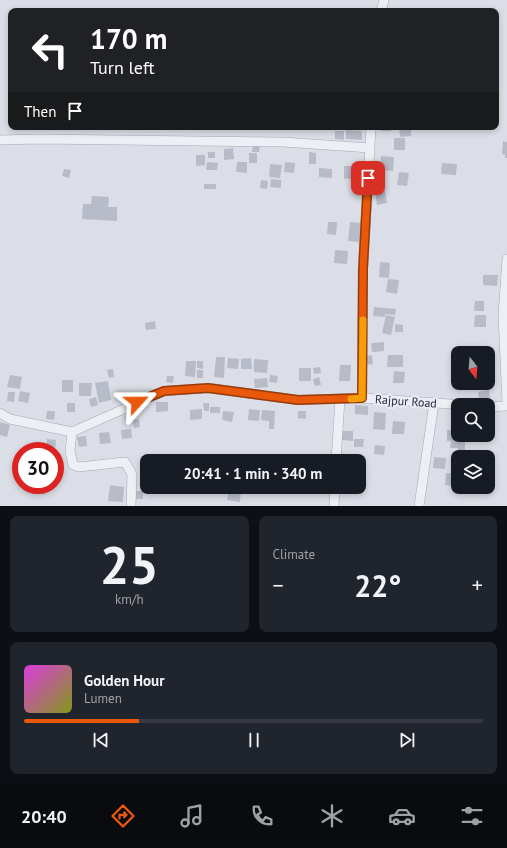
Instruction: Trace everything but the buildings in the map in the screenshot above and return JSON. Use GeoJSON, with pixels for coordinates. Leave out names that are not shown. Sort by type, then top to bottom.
{"type":"FeatureCollection","features":[{"type":"Feature","properties":{"kind":"street"},"geometry":{"type":"LineString","coordinates":[[362,398],[363,269],[371,130]]}},
{"type":"Feature","properties":{"kind":"street"},"geometry":{"type":"LineString","coordinates":[[0,140],[39,139],[283,142],[370,148]]}},
{"type":"Feature","properties":{"kind":"street"},"geometry":{"type":"LineString","coordinates":[[495,405],[507,404],[503,315],[507,259]]}},
{"type":"Feature","properties":{"kind":"street","name":"Rajpur Road"},"geometry":{"type":"LineString","coordinates":[[72,432],[164,391],[208,388],[298,400],[362,398],[451,404]]}},
{"type":"Feature","properties":{"kind":"street"},"geometry":{"type":"LineString","coordinates":[[336,454],[340,399]]}},
{"type":"Feature","properties":{"kind":"street"},"geometry":{"type":"LineString","coordinates":[[419,506],[434,403]]}},
{"type":"Feature","properties":{"kind":"street"},"geometry":{"type":"LineString","coordinates":[[0,413],[10,419],[72,432],[70,451],[73,465],[79,467],[125,462],[132,474],[131,506]]}},
{"type":"Feature","properties":{"kind":"street"},"geometry":{"type":"LineString","coordinates":[[334,506],[335,494]]}},
{"type":"Feature","properties":{"kind":"slow traffic"},"geometry":{"type":"LineString","coordinates":[[351,399],[362,398],[363,320]]}},
{"type":"Feature","properties":{"kind":"route"},"geometry":{"type":"LineString","coordinates":[[137,402],[164,391],[208,388],[298,400],[362,398],[363,269],[368,178]]}}]}
